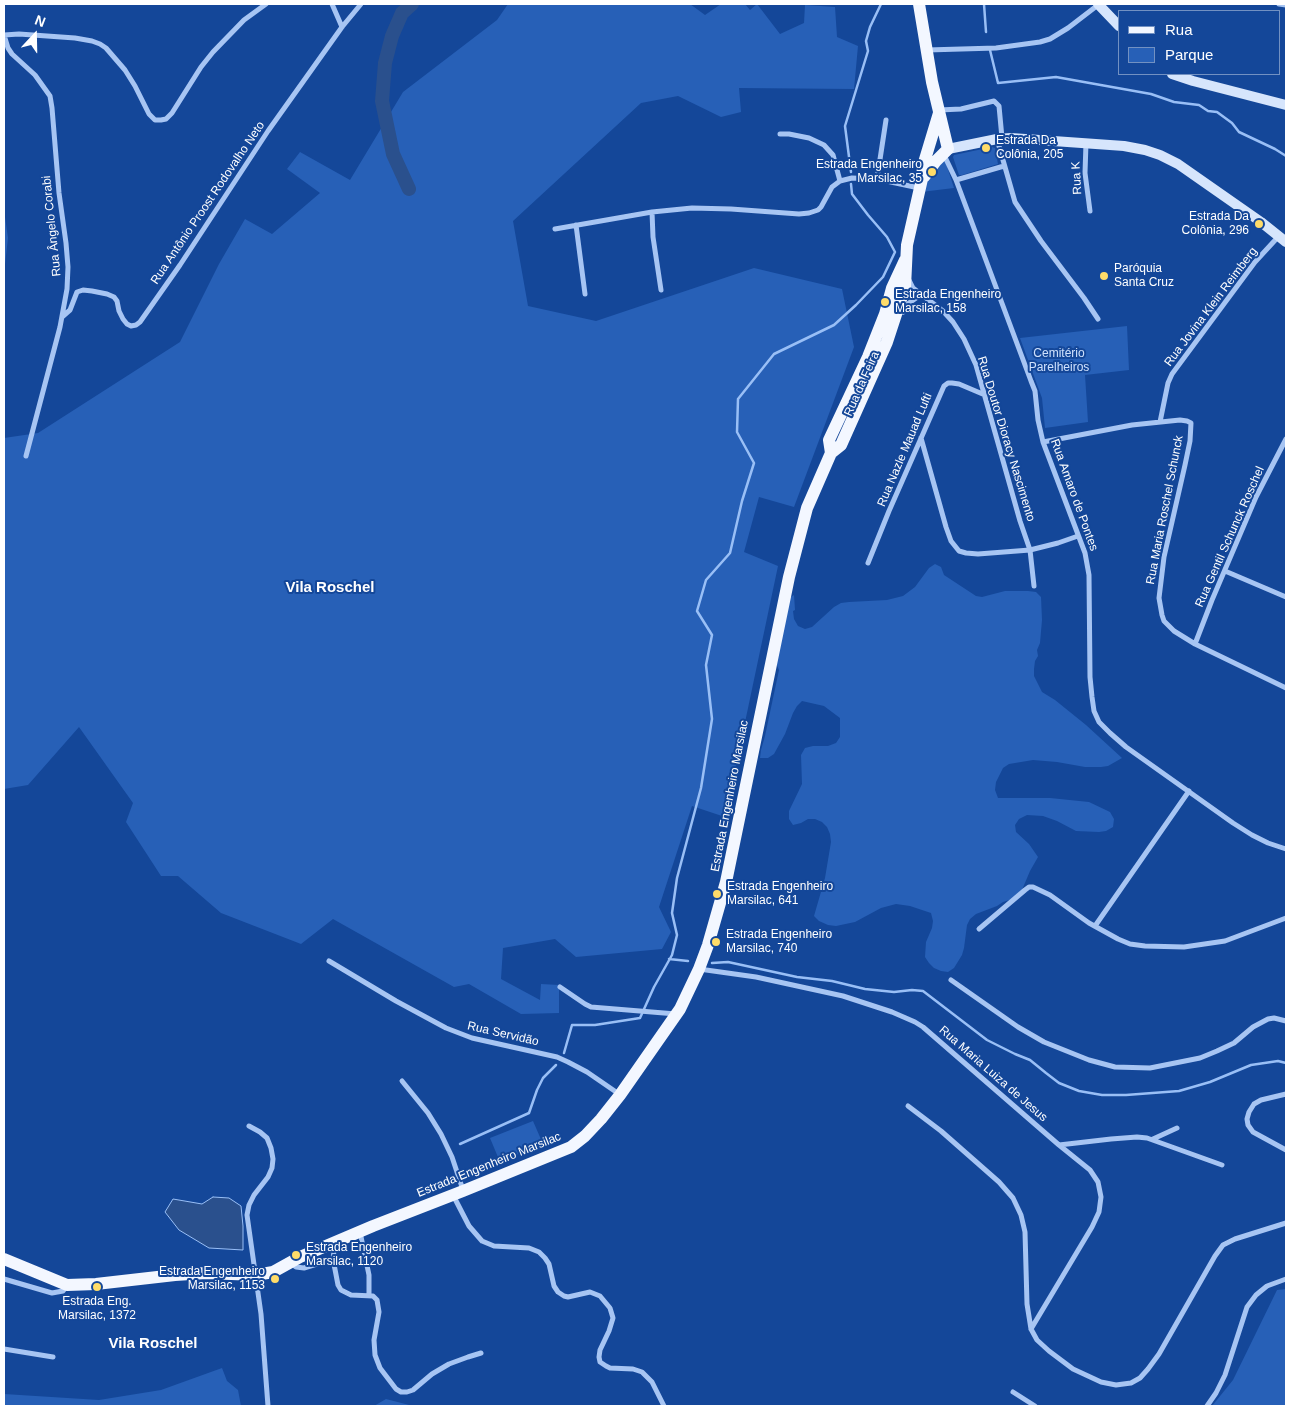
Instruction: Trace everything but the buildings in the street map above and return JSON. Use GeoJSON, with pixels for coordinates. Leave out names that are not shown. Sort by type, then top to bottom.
{"type":"FeatureCollection","features":[{"type":"Feature","properties":{"kind":"main road"},"geometry":{"type":"LineString","coordinates":[[919,4],[946,151],[1000,139],[1086,143],[1145,150],[1178,164],[1261,222],[1282,239]]}},
{"type":"Feature","properties":{"kind":"main road"},"geometry":{"type":"LineString","coordinates":[[1098,4],[1118,25]]}},
{"type":"Feature","properties":{"kind":"main road"},"geometry":{"type":"LineString","coordinates":[[1175,75],[1286,105]]}},
{"type":"Feature","properties":{"kind":"main road","name":"Estrada Engenheiro Marsilac"},"geometry":{"type":"LineString","coordinates":[[4,1259],[67,1285],[206,1273],[256,1275],[273,1272],[290,1262],[360,1232],[571,1147],[585,1136],[601,1119],[676,1014],[699,969],[708,946],[726,882],[797,542],[807,508],[829,457],[841,445],[887,342],[901,296],[907,245],[923,166],[938,115]]}},
{"type":"Feature","properties":{"kind":"main road","name":"Estrada Engenheiro Marsilac"},"geometry":{"type":"LineString","coordinates":[[921,183],[936,161],[946,151]]}},
{"type":"Feature","properties":{"kind":"street"},"geometry":{"type":"LineString","coordinates":[[252,4],[256,10]]}},
{"type":"Feature","properties":{"kind":"street"},"geometry":{"type":"LineString","coordinates":[[4,35],[19,34],[75,38],[100,44],[106,48],[125,70],[149,114],[156,120],[161,120],[166,119],[172,113],[201,67],[213,52],[244,20],[266,4]]}},
{"type":"Feature","properties":{"kind":"street"},"geometry":{"type":"LineString","coordinates":[[332,4],[342,27]]}},
{"type":"Feature","properties":{"kind":"street","name":"Rua Antônio Proost Rodovalho Neto"},"geometry":{"type":"LineString","coordinates":[[62,317],[70,310],[77,292],[83,290],[114,296],[119,311],[127,324],[131,326],[140,322],[268,131],[342,27],[361,4]]}},
{"type":"Feature","properties":{"kind":"street"},"geometry":{"type":"LineString","coordinates":[[927,50],[996,48],[1040,42],[1050,39],[1068,28],[1098,4]]}},
{"type":"Feature","properties":{"kind":"street"},"geometry":{"type":"LineString","coordinates":[[1279,4],[1286,5]]}},
{"type":"Feature","properties":{"kind":"street","name":"Rua Ângelo Corabi"},"geometry":{"type":"LineString","coordinates":[[4,35],[12,54],[42,84],[50,96],[56,171],[68,267],[67,289],[62,317],[26,456]]}},
{"type":"Feature","properties":{"kind":"street"},"geometry":{"type":"LineString","coordinates":[[938,115],[994,101],[999,106],[1000,139],[1004,166],[1015,202],[1020,212],[1098,319]]}},
{"type":"Feature","properties":{"kind":"street"},"geometry":{"type":"LineString","coordinates":[[877,179],[886,120]]}},
{"type":"Feature","properties":{"kind":"street"},"geometry":{"type":"LineString","coordinates":[[780,134],[809,138],[824,145],[832,155],[840,181]]}},
{"type":"Feature","properties":{"kind":"street","name":"Rua K"},"geometry":{"type":"LineString","coordinates":[[1086,143],[1085,173],[1090,212]]}},
{"type":"Feature","properties":{"kind":"street","name":"Rua Amaro de Pontes"},"geometry":{"type":"LineString","coordinates":[[946,151],[1035,391],[1038,420],[1043,442],[1086,553],[1089,575],[1090,677],[1092,697],[1099,722],[1110,733],[1252,835],[1286,849]]}},
{"type":"Feature","properties":{"kind":"street"},"geometry":{"type":"LineString","coordinates":[[956,180],[1004,166]]}},
{"type":"Feature","properties":{"kind":"street"},"geometry":{"type":"LineString","coordinates":[[555,229],[652,212],[692,208],[809,213],[821,207],[832,187],[840,181],[852,178],[921,183]]}},
{"type":"Feature","properties":{"kind":"street"},"geometry":{"type":"LineString","coordinates":[[652,212],[653,237],[661,290]]}},
{"type":"Feature","properties":{"kind":"street"},"geometry":{"type":"LineString","coordinates":[[576,225],[585,294]]}},
{"type":"Feature","properties":{"kind":"street","name":"Rua Jovina Klein Reimberg"},"geometry":{"type":"LineString","coordinates":[[1160,422],[1168,383],[1172,374],[1255,262],[1282,239]]}},
{"type":"Feature","properties":{"kind":"street"},"geometry":{"type":"LineString","coordinates":[[901,296],[911,301],[922,294]]}},
{"type":"Feature","properties":{"kind":"street","name":"Rua Doutor Dioracy Nascimento"},"geometry":{"type":"LineString","coordinates":[[901,296],[922,294],[943,311],[964,339],[976,365],[1017,512],[1030,550],[1034,586]]}},
{"type":"Feature","properties":{"kind":"street","name":"Rua Nazle Mauad Lufti"},"geometry":{"type":"LineString","coordinates":[[868,563],[944,386],[948,383],[959,384],[985,395]]}},
{"type":"Feature","properties":{"kind":"street","name":"Rua Maria Roschel Schunck"},"geometry":{"type":"LineString","coordinates":[[1160,422],[1180,420],[1191,423],[1190,441],[1165,551],[1159,598],[1164,621],[1181,636],[1195,644],[1286,688]]}},
{"type":"Feature","properties":{"kind":"street"},"geometry":{"type":"LineString","coordinates":[[1043,442],[1132,425],[1160,422]]}},
{"type":"Feature","properties":{"kind":"street"},"geometry":{"type":"LineString","coordinates":[[921,438],[946,527],[954,546],[959,550],[978,554],[1030,550],[1078,536]]}},
{"type":"Feature","properties":{"kind":"street","name":"Rua Gentil Schunck Roschel"},"geometry":{"type":"LineString","coordinates":[[1195,644],[1262,486],[1286,439]]}},
{"type":"Feature","properties":{"kind":"street"},"geometry":{"type":"LineString","coordinates":[[1225,571],[1286,597]]}},
{"type":"Feature","properties":{"kind":"street"},"geometry":{"type":"LineString","coordinates":[[1095,926],[1189,791]]}},
{"type":"Feature","properties":{"kind":"street"},"geometry":{"type":"LineString","coordinates":[[979,929],[1029,887],[1050,895],[1095,926],[1130,944],[1184,948],[1225,941],[1286,918]]}},
{"type":"Feature","properties":{"kind":"street","name":"Rua Servidão"},"geometry":{"type":"LineString","coordinates":[[330,961],[396,1001],[446,1028],[472,1038],[557,1057],[587,1072],[620,1094]]}},
{"type":"Feature","properties":{"kind":"street","name":"Rua Maria Luiza de Jesus"},"geometry":{"type":"LineString","coordinates":[[699,969],[756,977],[842,996],[892,1012],[923,1026],[1090,1170],[1098,1182],[1101,1197],[1099,1212],[1031,1328]]}},
{"type":"Feature","properties":{"kind":"street"},"geometry":{"type":"LineString","coordinates":[[951,980],[1036,1038],[1088,1060],[1115,1067],[1150,1068],[1200,1058],[1234,1043],[1253,1027],[1268,1019],[1274,1018],[1286,1021]]}},
{"type":"Feature","properties":{"kind":"street"},"geometry":{"type":"LineString","coordinates":[[560,987],[591,1007],[676,1014]]}},
{"type":"Feature","properties":{"kind":"street"},"geometry":{"type":"LineString","coordinates":[[402,1081],[428,1113],[452,1157],[458,1192],[469,1226],[482,1241],[494,1246],[529,1248],[538,1252],[549,1264],[554,1286],[564,1296],[568,1297],[590,1292],[600,1296],[610,1308],[613,1318],[600,1350],[598,1357],[600,1362],[610,1368],[633,1369],[642,1372],[652,1382],[664,1406]]}},
{"type":"Feature","properties":{"kind":"street"},"geometry":{"type":"LineString","coordinates":[[1286,1094],[1254,1104],[1247,1119],[1248,1125],[1253,1132],[1286,1150]]}},
{"type":"Feature","properties":{"kind":"street"},"geometry":{"type":"LineString","coordinates":[[908,1106],[941,1131],[999,1182],[1013,1198],[1022,1216],[1025,1232],[1027,1304],[1031,1328],[1038,1340],[1049,1351],[1073,1369],[1101,1382],[1116,1385],[1131,1383],[1140,1378],[1159,1354],[1214,1256],[1224,1246],[1234,1239],[1286,1223]]}},
{"type":"Feature","properties":{"kind":"street"},"geometry":{"type":"LineString","coordinates":[[249,1126],[266,1138],[272,1148],[273,1159],[268,1177],[249,1205],[248,1215],[261,1314],[268,1406]]}},
{"type":"Feature","properties":{"kind":"street"},"geometry":{"type":"LineString","coordinates":[[1153,1139],[1177,1128]]}},
{"type":"Feature","properties":{"kind":"street"},"geometry":{"type":"LineString","coordinates":[[1059,1145],[1137,1137],[1153,1139],[1178,1150],[1222,1164]]}},
{"type":"Feature","properties":{"kind":"street"},"geometry":{"type":"LineString","coordinates":[[360,1232],[369,1275],[369,1295]]}},
{"type":"Feature","properties":{"kind":"street"},"geometry":{"type":"LineString","coordinates":[[334,1243],[333,1258],[338,1285],[341,1290],[352,1295],[369,1295],[376,1298],[379,1306],[374,1340],[375,1355],[380,1368],[396,1389],[401,1392],[412,1390],[432,1374],[449,1364],[481,1353]]}},
{"type":"Feature","properties":{"kind":"street"},"geometry":{"type":"LineString","coordinates":[[290,1262],[296,1267],[304,1268],[333,1258]]}},
{"type":"Feature","properties":{"kind":"street","name":"Estrada Engenheiro Marsilac"},"geometry":{"type":"LineString","coordinates":[[4,1279],[52,1293],[63,1291],[67,1285]]}},
{"type":"Feature","properties":{"kind":"street"},"geometry":{"type":"LineString","coordinates":[[1207,1406],[1225,1375],[1247,1307],[1256,1295],[1267,1286],[1286,1279]]}},
{"type":"Feature","properties":{"kind":"street"},"geometry":{"type":"LineString","coordinates":[[4,1349],[53,1357]]}},
{"type":"Feature","properties":{"kind":"street"},"geometry":{"type":"LineString","coordinates":[[1013,1392],[1035,1406]]}},
{"type":"Feature","properties":{"kind":"green space"},"geometry":{"type":"Polygon","coordinates":[[[508,4],[690,4],[705,15],[721,4],[745,4],[750,10],[757,4],[780,34],[804,23],[805,5],[835,7],[837,37],[858,46],[854,89],[739,88],[741,112],[721,117],[678,96],[641,103],[513,221],[528,306],[596,321],[754,268],[842,289],[854,347],[794,507],[759,497],[744,552],[778,566],[725,817],[692,806],[659,907],[671,932],[662,949],[576,957],[555,939],[503,948],[501,979],[540,1000],[541,984],[559,985],[559,1013],[521,1014],[469,984],[454,987],[333,919],[301,944],[221,913],[178,876],[161,876],[126,822],[133,803],[79,727],[28,785],[4,789],[4,438],[38,433],[180,342],[219,264],[245,219],[272,234],[320,193],[287,169],[300,152],[350,180],[403,92],[497,20],[508,4]]]}},
{"type":"Feature","properties":{"kind":"green space"},"geometry":{"type":"Polygon","coordinates":[[[995,148],[998,164],[959,175],[954,155],[995,148]]]}},
{"type":"Feature","properties":{"kind":"green space"},"geometry":{"type":"Polygon","coordinates":[[[945,160],[954,188],[921,192],[929,175],[945,160]]]}},
{"type":"Feature","properties":{"kind":"green space"},"geometry":{"type":"Polygon","coordinates":[[[4,210],[8,238],[4,273],[4,210]]]}},
{"type":"Feature","properties":{"kind":"green space","name":"Cemitério Parelheiros"},"geometry":{"type":"Polygon","coordinates":[[[1127,326],[1129,370],[1085,375],[1088,422],[1045,428],[1042,398],[1020,338],[1127,326]]]}},
{"type":"Feature","properties":{"kind":"green space"},"geometry":{"type":"Polygon","coordinates":[[[935,564],[941,567],[944,575],[976,596],[982,597],[1005,591],[1028,591],[1036,592],[1041,597],[1040,643],[1037,650],[1038,656],[1035,661],[1034,676],[1042,692],[1086,725],[1122,758],[1108,766],[1101,767],[1085,767],[1033,760],[1009,764],[1003,768],[996,782],[995,790],[998,798],[1050,798],[1089,802],[1110,812],[1114,819],[1113,827],[1099,832],[1076,831],[1043,816],[1027,815],[1019,819],[1015,825],[1016,832],[1029,844],[1038,857],[1019,897],[976,914],[970,919],[967,925],[962,955],[954,968],[948,972],[934,968],[925,957],[926,942],[933,921],[931,913],[910,906],[896,904],[881,908],[855,922],[836,926],[819,921],[814,916],[825,878],[831,842],[830,834],[822,822],[815,819],[808,819],[793,825],[789,819],[789,811],[802,784],[801,755],[805,748],[828,746],[836,743],[840,737],[840,718],[824,706],[802,701],[793,713],[785,734],[774,754],[768,758],[760,758],[779,670],[776,663],[788,599],[794,595],[794,619],[798,626],[805,629],[812,627],[841,603],[887,600],[903,596],[915,587],[929,568],[935,564]]]}},
{"type":"Feature","properties":{"kind":"green space"},"geometry":{"type":"Polygon","coordinates":[[[533,1121],[543,1144],[500,1162],[490,1138],[533,1121]]]}},
{"type":"Feature","properties":{"kind":"green space"},"geometry":{"type":"Polygon","coordinates":[[[1286,1289],[1286,1406],[1212,1406],[1233,1380],[1277,1290],[1286,1289]]]}},
{"type":"Feature","properties":{"kind":"green space"},"geometry":{"type":"Polygon","coordinates":[[[222,1368],[227,1381],[238,1390],[241,1406],[4,1406],[4,1394],[99,1400],[161,1390],[222,1368]]]}},
{"type":"Feature","properties":{"kind":"green space"},"geometry":{"type":"Polygon","coordinates":[[[386,1399],[413,1406],[374,1406],[386,1399]]]}},
{"type":"Feature","properties":{"kind":"shaded area"},"geometry":{"type":"Polygon","coordinates":[[[213,1197],[229,1198],[241,1206],[243,1250],[209,1248],[179,1230],[165,1212],[173,1199],[202,1204],[213,1197]]]}},
{"type":"Feature","properties":{"kind":"waterway"},"geometry":{"type":"LineString","coordinates":[[409,189],[393,154],[382,101],[385,63],[392,36],[402,13],[412,4]]}},
{"type":"Feature","properties":{"kind":"waterway"},"geometry":{"type":"LineString","coordinates":[[851,172],[845,126],[868,51],[866,41],[870,27],[881,4]]}},
{"type":"Feature","properties":{"kind":"waterway"},"geometry":{"type":"LineString","coordinates":[[984,4],[986,32]]}},
{"type":"Feature","properties":{"kind":"waterway"},"geometry":{"type":"LineString","coordinates":[[990,50],[998,83],[1056,77],[1151,94],[1174,102],[1199,105],[1208,111],[1217,112],[1232,123],[1239,132],[1286,156]]}},
{"type":"Feature","properties":{"kind":"waterway"},"geometry":{"type":"LineString","coordinates":[[564,1053],[572,1025],[595,1025],[640,1018],[654,987],[672,955],[677,935],[672,913],[677,878],[701,788],[712,719],[706,665],[712,635],[697,611],[706,580],[730,553],[742,501],[754,463],[737,432],[738,399],[774,354],[834,325],[883,277],[895,252],[887,237],[852,194],[851,184]]}},
{"type":"Feature","properties":{"kind":"waterway"},"geometry":{"type":"LineString","coordinates":[[669,959],[688,961]]}},
{"type":"Feature","properties":{"kind":"waterway"},"geometry":{"type":"LineString","coordinates":[[712,963],[728,962],[865,989],[894,992],[923,991],[987,1040],[1030,1060],[1059,1083],[1079,1091],[1102,1095],[1179,1091],[1210,1082],[1251,1065],[1278,1061],[1286,1063]]}},
{"type":"Feature","properties":{"kind":"waterway"},"geometry":{"type":"LineString","coordinates":[[460,1144],[529,1113],[543,1078],[556,1065]]}},
{"type":"Feature","properties":{"kind":"place","name":"Estrada Da Colônia, 205"},"geometry":{"type":"Point","coordinates":[986,148]}},
{"type":"Feature","properties":{"kind":"place","name":"Estrada Engenheiro Marsilac, 35"},"geometry":{"type":"Point","coordinates":[932,172]}},
{"type":"Feature","properties":{"kind":"place","name":"Estrada Da Colônia, 296"},"geometry":{"type":"Point","coordinates":[1259,224]}},
{"type":"Feature","properties":{"kind":"place","name":"Paróquia Santa Cruz"},"geometry":{"type":"Point","coordinates":[1104,276]}},
{"type":"Feature","properties":{"kind":"place","name":"Estrada Engenheiro Marsilac, 158"},"geometry":{"type":"Point","coordinates":[885,302]}},
{"type":"Feature","properties":{"kind":"place","name":"Estrada Engenheiro Marsilac, 641"},"geometry":{"type":"Point","coordinates":[717,894]}},
{"type":"Feature","properties":{"kind":"place","name":"Estrada Engenheiro Marsilac, 740"},"geometry":{"type":"Point","coordinates":[716,942]}},
{"type":"Feature","properties":{"kind":"place","name":"Estrada Engenheiro Marsilac, 1120"},"geometry":{"type":"Point","coordinates":[296,1255]}},
{"type":"Feature","properties":{"kind":"place","name":"Estrada Engenheiro Marsilac, 1153"},"geometry":{"type":"Point","coordinates":[275,1279]}},
{"type":"Feature","properties":{"kind":"place","name":"Estrada Eng. Marsilac, 1372"},"geometry":{"type":"Point","coordinates":[97,1287]}},
{"type":"Feature","properties":{"kind":"district","name":"Vila Roschel"},"geometry":{"type":"Point","coordinates":[330,588]}},
{"type":"Feature","properties":{"kind":"district","name":"Vila Roschel"},"geometry":{"type":"Point","coordinates":[153,1344]}}]}
